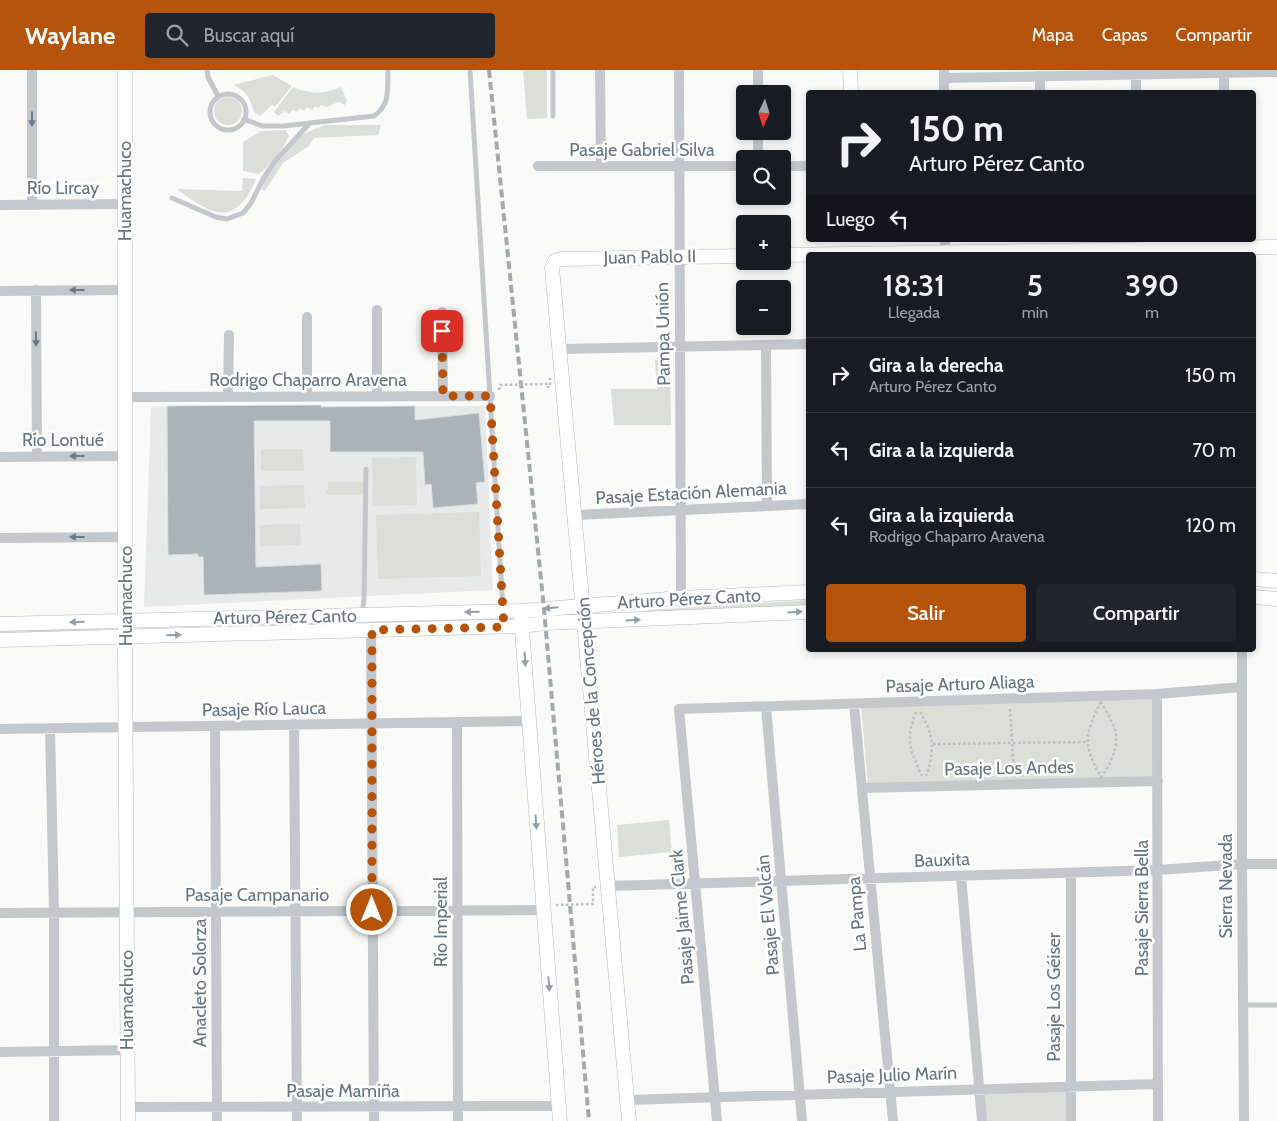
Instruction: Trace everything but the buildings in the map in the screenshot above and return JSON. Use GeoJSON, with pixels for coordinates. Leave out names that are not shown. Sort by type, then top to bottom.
{"type":"FeatureCollection","features":[{"type":"Feature","properties":{"kind":"street"},"geometry":{"type":"LineString","coordinates":[[32,70],[32,204]]}},
{"type":"Feature","properties":{"kind":"street","name":"Huamachuco"},"geometry":{"type":"LineString","coordinates":[[125,70],[128,1114]]}},
{"type":"Feature","properties":{"kind":"street"},"geometry":{"type":"LineString","coordinates":[[600,70],[601,166]]}},
{"type":"Feature","properties":{"kind":"street","name":"Pampa Unión"},"geometry":{"type":"LineString","coordinates":[[678,70],[681,598]]}},
{"type":"Feature","properties":{"kind":"street"},"geometry":{"type":"LineString","coordinates":[[758,70],[758,85]]}},
{"type":"Feature","properties":{"kind":"street"},"geometry":{"type":"LineString","coordinates":[[850,70],[850,90]]}},
{"type":"Feature","properties":{"kind":"street"},"geometry":{"type":"LineString","coordinates":[[944,90],[944,74],[1040,76],[1277,72]]}},
{"type":"Feature","properties":{"kind":"street"},"geometry":{"type":"LineString","coordinates":[[1224,73],[1224,90]]}},
{"type":"Feature","properties":{"kind":"street"},"geometry":{"type":"LineString","coordinates":[[1136,75],[1136,90]]}},
{"type":"Feature","properties":{"kind":"street"},"geometry":{"type":"LineString","coordinates":[[1040,76],[1040,90]]}},
{"type":"Feature","properties":{"kind":"street","name":"Pasaje Gabriel Silva"},"geometry":{"type":"LineString","coordinates":[[538,166],[736,166]]}},
{"type":"Feature","properties":{"kind":"street"},"geometry":{"type":"LineString","coordinates":[[791,166],[806,166]]}},
{"type":"Feature","properties":{"kind":"street","name":"Río Lircay"},"geometry":{"type":"LineString","coordinates":[[0,205],[125,204]]}},
{"type":"Feature","properties":{"kind":"street"},"geometry":{"type":"LineString","coordinates":[[825,252],[853,250],[1277,247]]}},
{"type":"Feature","properties":{"kind":"street"},"geometry":{"type":"LineString","coordinates":[[791,254],[806,253]]}},
{"type":"Feature","properties":{"kind":"street","name":"Juan Pablo II"},"geometry":{"type":"LineString","coordinates":[[555,261],[562,259],[736,256]]}},
{"type":"Feature","properties":{"kind":"street","name":"Héroes de la Concepción"},"geometry":{"type":"LineString","coordinates":[[555,261],[552,268],[576,516],[629,1121]]}},
{"type":"Feature","properties":{"kind":"street"},"geometry":{"type":"LineString","coordinates":[[36,290],[37,456]]}},
{"type":"Feature","properties":{"kind":"street"},"geometry":{"type":"LineString","coordinates":[[0,291],[125,290]]}},
{"type":"Feature","properties":{"kind":"street"},"geometry":{"type":"LineString","coordinates":[[377,310],[377,396]]}},
{"type":"Feature","properties":{"kind":"street"},"geometry":{"type":"LineString","coordinates":[[442,312],[443,396]]}},
{"type":"Feature","properties":{"kind":"street"},"geometry":{"type":"LineString","coordinates":[[307,396],[308,318]]}},
{"type":"Feature","properties":{"kind":"street"},"geometry":{"type":"LineString","coordinates":[[228,397],[229,335]]}},
{"type":"Feature","properties":{"kind":"street"},"geometry":{"type":"LineString","coordinates":[[560,348],[806,344]]}},
{"type":"Feature","properties":{"kind":"street"},"geometry":{"type":"LineString","coordinates":[[766,345],[767,506]]}},
{"type":"Feature","properties":{"kind":"street","name":"Rodrigo Chaparro Aravena"},"geometry":{"type":"LineString","coordinates":[[126,397],[443,396],[495,393]]}},
{"type":"Feature","properties":{"kind":"street","name":"Río Lontué"},"geometry":{"type":"LineString","coordinates":[[0,456],[126,456]]}},
{"type":"Feature","properties":{"kind":"street","name":"Pasaje Estación Alemania"},"geometry":{"type":"LineString","coordinates":[[576,516],[806,504]]}},
{"type":"Feature","properties":{"kind":"street"},"geometry":{"type":"LineString","coordinates":[[0,538],[126,537]]}},
{"type":"Feature","properties":{"kind":"street"},"geometry":{"type":"LineString","coordinates":[[1256,579],[1277,580]]}},
{"type":"Feature","properties":{"kind":"street","name":"Arturo Pérez Canto"},"geometry":{"type":"LineString","coordinates":[[0,624],[521,611],[681,598],[806,592]]}},
{"type":"Feature","properties":{"kind":"street"},"geometry":{"type":"LineString","coordinates":[[1256,597],[1277,599]]}},
{"type":"Feature","properties":{"kind":"street"},"geometry":{"type":"LineString","coordinates":[[521,611],[560,1121]]}},
{"type":"Feature","properties":{"kind":"street","name":"Arturo Pérez Canto"},"geometry":{"type":"LineString","coordinates":[[0,640],[504,627],[545,623],[806,612]]}},
{"type":"Feature","properties":{"kind":"street"},"geometry":{"type":"LineString","coordinates":[[372,630],[374,1121]]}},
{"type":"Feature","properties":{"kind":"street","name":"Sierra Nevada"},"geometry":{"type":"LineString","coordinates":[[1242,652],[1244,1121]]}},
{"type":"Feature","properties":{"kind":"street","name":"Pasaje Arturo Aliaga"},"geometry":{"type":"LineString","coordinates":[[679,709],[1157,694],[1242,687]]}},
{"type":"Feature","properties":{"kind":"street","name":"Pasaje Sierra Bella"},"geometry":{"type":"LineString","coordinates":[[1157,694],[1158,1121]]}},
{"type":"Feature","properties":{"kind":"street","name":"La Pampa"},"geometry":{"type":"LineString","coordinates":[[854,704],[893,1121]]}},
{"type":"Feature","properties":{"kind":"street","name":"Pasaje El Volcán"},"geometry":{"type":"LineString","coordinates":[[766,707],[802,1121]]}},
{"type":"Feature","properties":{"kind":"street","name":"Pasaje Jaime Clark"},"geometry":{"type":"LineString","coordinates":[[679,709],[717,1121]]}},
{"type":"Feature","properties":{"kind":"street","name":"Pasaje Río Lauca"},"geometry":{"type":"LineString","coordinates":[[0,729],[529,721]]}},
{"type":"Feature","properties":{"kind":"street","name":"Río Imperial"},"geometry":{"type":"LineString","coordinates":[[457,722],[458,1121]]}},
{"type":"Feature","properties":{"kind":"street"},"geometry":{"type":"LineString","coordinates":[[294,724],[297,1121]]}},
{"type":"Feature","properties":{"kind":"street","name":"Anacleto Solorza"},"geometry":{"type":"LineString","coordinates":[[215,726],[216,1121]]}},
{"type":"Feature","properties":{"kind":"street"},"geometry":{"type":"LineString","coordinates":[[50,728],[54,912],[54,1121]]}},
{"type":"Feature","properties":{"kind":"street","name":"Pasaje Los Andes"},"geometry":{"type":"LineString","coordinates":[[862,788],[1158,781]]}},
{"type":"Feature","properties":{"kind":"street","name":"Bauxita"},"geometry":{"type":"LineString","coordinates":[[608,886],[1071,873],[1158,870],[1242,864],[1277,864]]}},
{"type":"Feature","properties":{"kind":"street","name":"Pasaje Los Géiser"},"geometry":{"type":"LineString","coordinates":[[1071,873],[1071,1121]]}},
{"type":"Feature","properties":{"kind":"street"},"geometry":{"type":"LineString","coordinates":[[961,876],[982,1121]]}},
{"type":"Feature","properties":{"kind":"street","name":"Pasaje Campanario"},"geometry":{"type":"LineString","coordinates":[[0,912],[543,910]]}},
{"type":"Feature","properties":{"kind":"street"},"geometry":{"type":"LineString","coordinates":[[0,1052],[128,1050]]}},
{"type":"Feature","properties":{"kind":"street","name":"Pasaje Julio Marín"},"geometry":{"type":"LineString","coordinates":[[627,1100],[1158,1084]]}},
{"type":"Feature","properties":{"kind":"street","name":"Pasaje Mamiña"},"geometry":{"type":"LineString","coordinates":[[128,1114],[216,1107],[559,1106]]}},
{"type":"Feature","properties":{"kind":"lane"},"geometry":{"type":"LineString","coordinates":[[207,70],[208,77],[218,96]]}},
{"type":"Feature","properties":{"kind":"lane"},"geometry":{"type":"LineString","coordinates":[[244,120],[262,126],[283,126],[374,116],[383,110],[387,101],[388,70]]}},
{"type":"Feature","properties":{"kind":"lane"},"geometry":{"type":"LineString","coordinates":[[470,70],[495,393],[504,627]]}},
{"type":"Feature","properties":{"kind":"lane"},"geometry":{"type":"LineString","coordinates":[[553,70],[553,116]]}},
{"type":"Feature","properties":{"kind":"lane"},"geometry":{"type":"LineString","coordinates":[[230,94],[240,98],[246,109],[244,120],[236,128],[226,130],[216,125],[210,116],[211,105],[218,96],[230,94]]}},
{"type":"Feature","properties":{"kind":"lane"},"geometry":{"type":"LineString","coordinates":[[172,198],[216,217],[227,219],[243,213],[252,203],[263,179],[275,161],[310,123]]}},
{"type":"Feature","properties":{"kind":"lane"},"geometry":{"type":"LineString","coordinates":[[362,615],[364,600],[366,469]]}},
{"type":"Feature","properties":{"kind":"lane"},"geometry":{"type":"LineString","coordinates":[[1243,1005],[1277,1005]]}},
{"type":"Feature","properties":{"kind":"path"},"geometry":{"type":"LineString","coordinates":[[495,393],[500,385],[548,384],[550,388],[550,378]]}},
{"type":"Feature","properties":{"kind":"path"},"geometry":{"type":"LineString","coordinates":[[1092,702],[1111,702]]}},
{"type":"Feature","properties":{"kind":"path"},"geometry":{"type":"LineString","coordinates":[[1101,702],[1089,730],[1087,742],[1091,760],[1101,777]]}},
{"type":"Feature","properties":{"kind":"path"},"geometry":{"type":"LineString","coordinates":[[1101,702],[1113,725],[1116,736],[1109,765],[1101,777]]}},
{"type":"Feature","properties":{"kind":"path"},"geometry":{"type":"LineString","coordinates":[[1010,705],[1014,780]]}},
{"type":"Feature","properties":{"kind":"path"},"geometry":{"type":"LineString","coordinates":[[917,707],[924,718],[933,744],[924,782],[913,760],[910,738],[911,725],[917,707]]}},
{"type":"Feature","properties":{"kind":"path"},"geometry":{"type":"LineString","coordinates":[[933,744],[1087,742]]}},
{"type":"Feature","properties":{"kind":"path"},"geometry":{"type":"LineString","coordinates":[[1101,777],[1111,777]]}},
{"type":"Feature","properties":{"kind":"path"},"geometry":{"type":"LineString","coordinates":[[543,910],[552,906],[552,910],[556,910],[556,905],[593,904],[593,887],[597,887],[597,904],[609,904]]}},
{"type":"Feature","properties":{"kind":"shaded area"},"geometry":{"type":"Polygon","coordinates":[[[523,70],[547,70],[547,118],[527,119],[523,70]]]}},
{"type":"Feature","properties":{"kind":"shaded area"},"geometry":{"type":"Polygon","coordinates":[[[273,75],[292,86],[275,107],[272,105],[260,116],[254,112],[245,93],[233,85],[273,75]]]}},
{"type":"Feature","properties":{"kind":"shaded area"},"geometry":{"type":"Polygon","coordinates":[[[293,87],[317,93],[341,87],[347,101],[345,105],[338,102],[327,107],[321,105],[319,108],[315,106],[312,110],[307,107],[304,111],[300,108],[297,112],[293,110],[289,114],[285,111],[278,116],[274,112],[293,87]]]}},
{"type":"Feature","properties":{"kind":"shaded area"},"geometry":{"type":"Polygon","coordinates":[[[228,97],[238,101],[242,111],[238,121],[228,125],[218,121],[214,111],[218,101],[228,97]]]}},
{"type":"Feature","properties":{"kind":"shaded area"},"geometry":{"type":"Polygon","coordinates":[[[325,125],[381,125],[378,135],[314,138],[309,146],[283,163],[265,191],[261,189],[274,166],[299,137],[325,125]]]}},
{"type":"Feature","properties":{"kind":"shaded area"},"geometry":{"type":"Polygon","coordinates":[[[286,130],[289,136],[264,170],[259,174],[243,171],[243,142],[261,131],[286,130]]]}},
{"type":"Feature","properties":{"kind":"shaded area"},"geometry":{"type":"Polygon","coordinates":[[[243,178],[256,179],[248,195],[240,205],[231,211],[212,211],[177,189],[242,191],[243,178]]]}},
{"type":"Feature","properties":{"kind":"shaded area"},"geometry":{"type":"Polygon","coordinates":[[[655,360],[670,360],[671,425],[614,425],[611,389],[657,389],[655,360]]]}},
{"type":"Feature","properties":{"kind":"shaded area"},"geometry":{"type":"Polygon","coordinates":[[[485,406],[493,590],[144,607],[151,407],[485,406]]]}},
{"type":"Feature","properties":{"kind":"shaded area"},"geometry":{"type":"Polygon","coordinates":[[[261,449],[303,449],[304,471],[261,471],[261,449]]]}},
{"type":"Feature","properties":{"kind":"shaded area"},"geometry":{"type":"Polygon","coordinates":[[[416,457],[417,505],[373,506],[372,458],[416,457]]]}},
{"type":"Feature","properties":{"kind":"shaded area"},"geometry":{"type":"Polygon","coordinates":[[[328,482],[363,482],[363,495],[326,495],[325,490],[328,490],[328,482]]]}},
{"type":"Feature","properties":{"kind":"shaded area"},"geometry":{"type":"Polygon","coordinates":[[[304,485],[305,508],[260,509],[260,486],[304,485]]]}},
{"type":"Feature","properties":{"kind":"shaded area"},"geometry":{"type":"Polygon","coordinates":[[[479,512],[481,576],[378,579],[376,515],[479,512]]]}},
{"type":"Feature","properties":{"kind":"shaded area"},"geometry":{"type":"Polygon","coordinates":[[[300,524],[301,545],[260,546],[260,525],[300,524]]]}},
{"type":"Feature","properties":{"kind":"shaded area"},"geometry":{"type":"Polygon","coordinates":[[[806,600],[806,608],[639,614],[648,610],[806,600]]]}},
{"type":"Feature","properties":{"kind":"shaded area"},"geometry":{"type":"Polygon","coordinates":[[[0,630],[105,630],[106,632],[0,635],[0,630]]]}},
{"type":"Feature","properties":{"kind":"shaded area"},"geometry":{"type":"Polygon","coordinates":[[[1154,699],[1154,778],[868,787],[861,706],[1154,699]]]}},
{"type":"Feature","properties":{"kind":"shaded area"},"geometry":{"type":"Polygon","coordinates":[[[669,820],[672,852],[619,857],[617,825],[669,820]]]}},
{"type":"Feature","properties":{"kind":"shaded area"},"geometry":{"type":"Polygon","coordinates":[[[1068,1090],[1068,1121],[985,1121],[983,1093],[1068,1090]]]}},
{"type":"Feature","properties":{"kind":"railway"},"geometry":{"type":"LineString","coordinates":[[489,70],[544,609],[589,1121]]}},
{"type":"Feature","properties":{"kind":"route"},"geometry":{"type":"LineString","coordinates":[[372,910],[372,630],[504,627],[490,396],[443,396],[442,331]]}}]}
